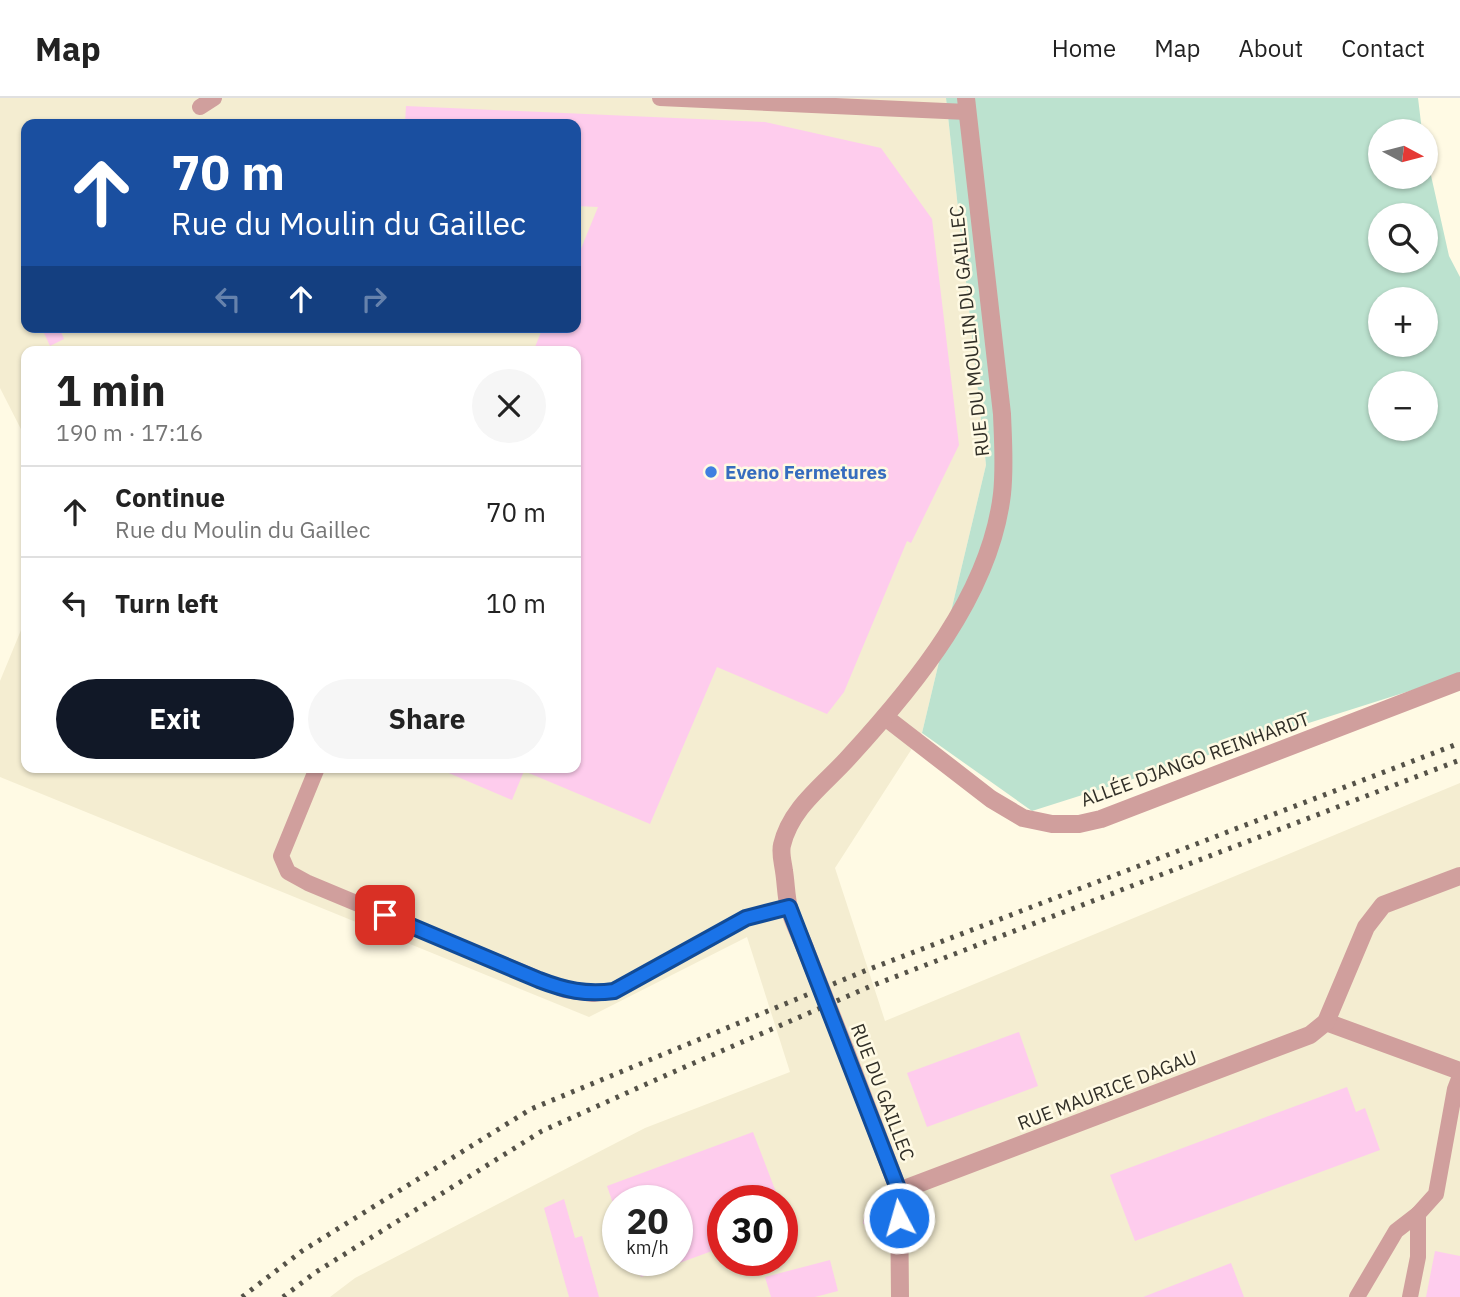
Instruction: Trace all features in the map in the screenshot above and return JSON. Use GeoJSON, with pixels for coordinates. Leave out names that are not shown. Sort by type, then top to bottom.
{"type":"FeatureCollection","features":[{"type":"Feature","properties":{"kind":"street","name":"RUE DU MOULIN DU GAILLEC"},"geometry":{"type":"LineString","coordinates":[[805,948],[789,907],[781,848],[789,826],[799,808],[885,717],[946,636],[979,578],[989,551],[1002,495],[1002,414],[966,105]]}},
{"type":"Feature","properties":{"kind":"street","name":"ALLÉE DJANGO REINHARDT"},"geometry":{"type":"LineString","coordinates":[[885,717],[991,799],[1023,818],[1052,824],[1079,824],[1101,819],[1460,681]]}},
{"type":"Feature","properties":{"kind":"street"},"geometry":{"type":"LineString","coordinates":[[1460,876],[1383,905],[1366,928],[1326,1022],[1460,1071]]}},
{"type":"Feature","properties":{"kind":"street","name":"RUE DU GAILLEC"},"geometry":{"type":"LineString","coordinates":[[805,948],[899,1191],[901,1297]]}},
{"type":"Feature","properties":{"kind":"street","name":"RUE MAURICE DAGAU"},"geometry":{"type":"LineString","coordinates":[[899,1191],[1310,1035],[1326,1022]]}},
{"type":"Feature","properties":{"kind":"lane"},"geometry":{"type":"LineString","coordinates":[[660,98],[966,105]]}},
{"type":"Feature","properties":{"kind":"lane"},"geometry":{"type":"LineString","coordinates":[[315,773],[281,856],[288,872],[565,990],[593,994],[614,991],[746,918],[789,907]]}},
{"type":"Feature","properties":{"kind":"lane"},"geometry":{"type":"LineString","coordinates":[[1357,1297],[1396,1231],[1418,1214],[1436,1194],[1455,1089],[1460,1076]]}},
{"type":"Feature","properties":{"kind":"lane"},"geometry":{"type":"LineString","coordinates":[[1410,1297],[1418,1257],[1418,1214]]}},
{"type":"Feature","properties":{"kind":"shaded area"},"geometry":{"type":"Polygon","coordinates":[[[0,98],[946,98],[986,465],[922,733],[835,868],[885,1021],[1460,783],[1460,1297],[330,1297],[355,1278],[645,1128],[790,1072],[747,937],[589,1017],[0,777],[0,681],[21,630],[21,773],[581,773],[581,346],[21,346],[21,429],[0,388],[0,98]]]}},
{"type":"Feature","properties":{"kind":"green space"},"geometry":{"type":"Polygon","coordinates":[[[946,98],[1418,98],[1421,119],[1368,119],[1368,189],[1434,189],[1437,203],[1368,203],[1368,273],[1438,273],[1438,207],[1449,256],[1460,277],[1460,675],[1032,811],[922,733],[986,465],[946,98]]]}},
{"type":"Feature","properties":{"kind":"building"},"geometry":{"type":"Polygon","coordinates":[[[406,106],[765,122],[881,148],[932,219],[959,445],[911,543],[907,541],[844,692],[827,714],[717,667],[650,824],[529,773],[581,773],[581,346],[535,346],[541,333],[581,333],[581,249],[598,207],[581,206],[581,119],[405,119],[406,106]]]}},
{"type":"Feature","properties":{"kind":"building"},"geometry":{"type":"Polygon","coordinates":[[[44,333],[62,333],[64,339],[50,346],[44,333]]]}},
{"type":"Feature","properties":{"kind":"building"},"geometry":{"type":"Polygon","coordinates":[[[449,773],[523,773],[512,800],[449,773]]]}},
{"type":"Feature","properties":{"kind":"building"},"geometry":{"type":"Polygon","coordinates":[[[1019,1032],[1038,1086],[927,1127],[907,1073],[1019,1032]]]}},
{"type":"Feature","properties":{"kind":"building"},"geometry":{"type":"Polygon","coordinates":[[[1347,1087],[1356,1112],[1365,1108],[1380,1150],[1135,1241],[1110,1175],[1347,1087]]]}},
{"type":"Feature","properties":{"kind":"building"},"geometry":{"type":"Polygon","coordinates":[[[753,1132],[773,1185],[707,1185],[707,1253],[693,1258],[693,1185],[610,1185],[753,1132]]]}},
{"type":"Feature","properties":{"kind":"building"},"geometry":{"type":"Polygon","coordinates":[[[564,1199],[575,1238],[582,1236],[599,1297],[569,1297],[544,1208],[564,1199]]]}},
{"type":"Feature","properties":{"kind":"building"},"geometry":{"type":"Polygon","coordinates":[[[865,1212],[880,1213],[880,1225],[863,1224],[865,1212]]]}},
{"type":"Feature","properties":{"kind":"building"},"geometry":{"type":"Polygon","coordinates":[[[1435,1251],[1460,1256],[1460,1297],[1426,1297],[1435,1251]]]}},
{"type":"Feature","properties":{"kind":"building"},"geometry":{"type":"Polygon","coordinates":[[[830,1260],[838,1291],[815,1297],[771,1297],[765,1277],[798,1276],[798,1268],[830,1260]]]}},
{"type":"Feature","properties":{"kind":"building"},"geometry":{"type":"Polygon","coordinates":[[[1231,1263],[1244,1297],[1143,1297],[1231,1263]]]}},
{"type":"Feature","properties":{"kind":"railway"},"geometry":{"type":"LineString","coordinates":[[242,1297],[302,1251],[531,1109],[867,970],[1460,743]]}},
{"type":"Feature","properties":{"kind":"railway"},"geometry":{"type":"LineString","coordinates":[[283,1297],[316,1272],[542,1131],[871,986],[1460,760]]}},
{"type":"Feature","properties":{"kind":"place","name":"Eveno Fermetures"},"geometry":{"type":"Point","coordinates":[711,472]}},
{"type":"Feature","properties":{"kind":"route"},"geometry":{"type":"LineString","coordinates":[[385,915],[565,990],[593,994],[614,991],[746,918],[789,907],[899,1191],[899,1218]]}}]}
